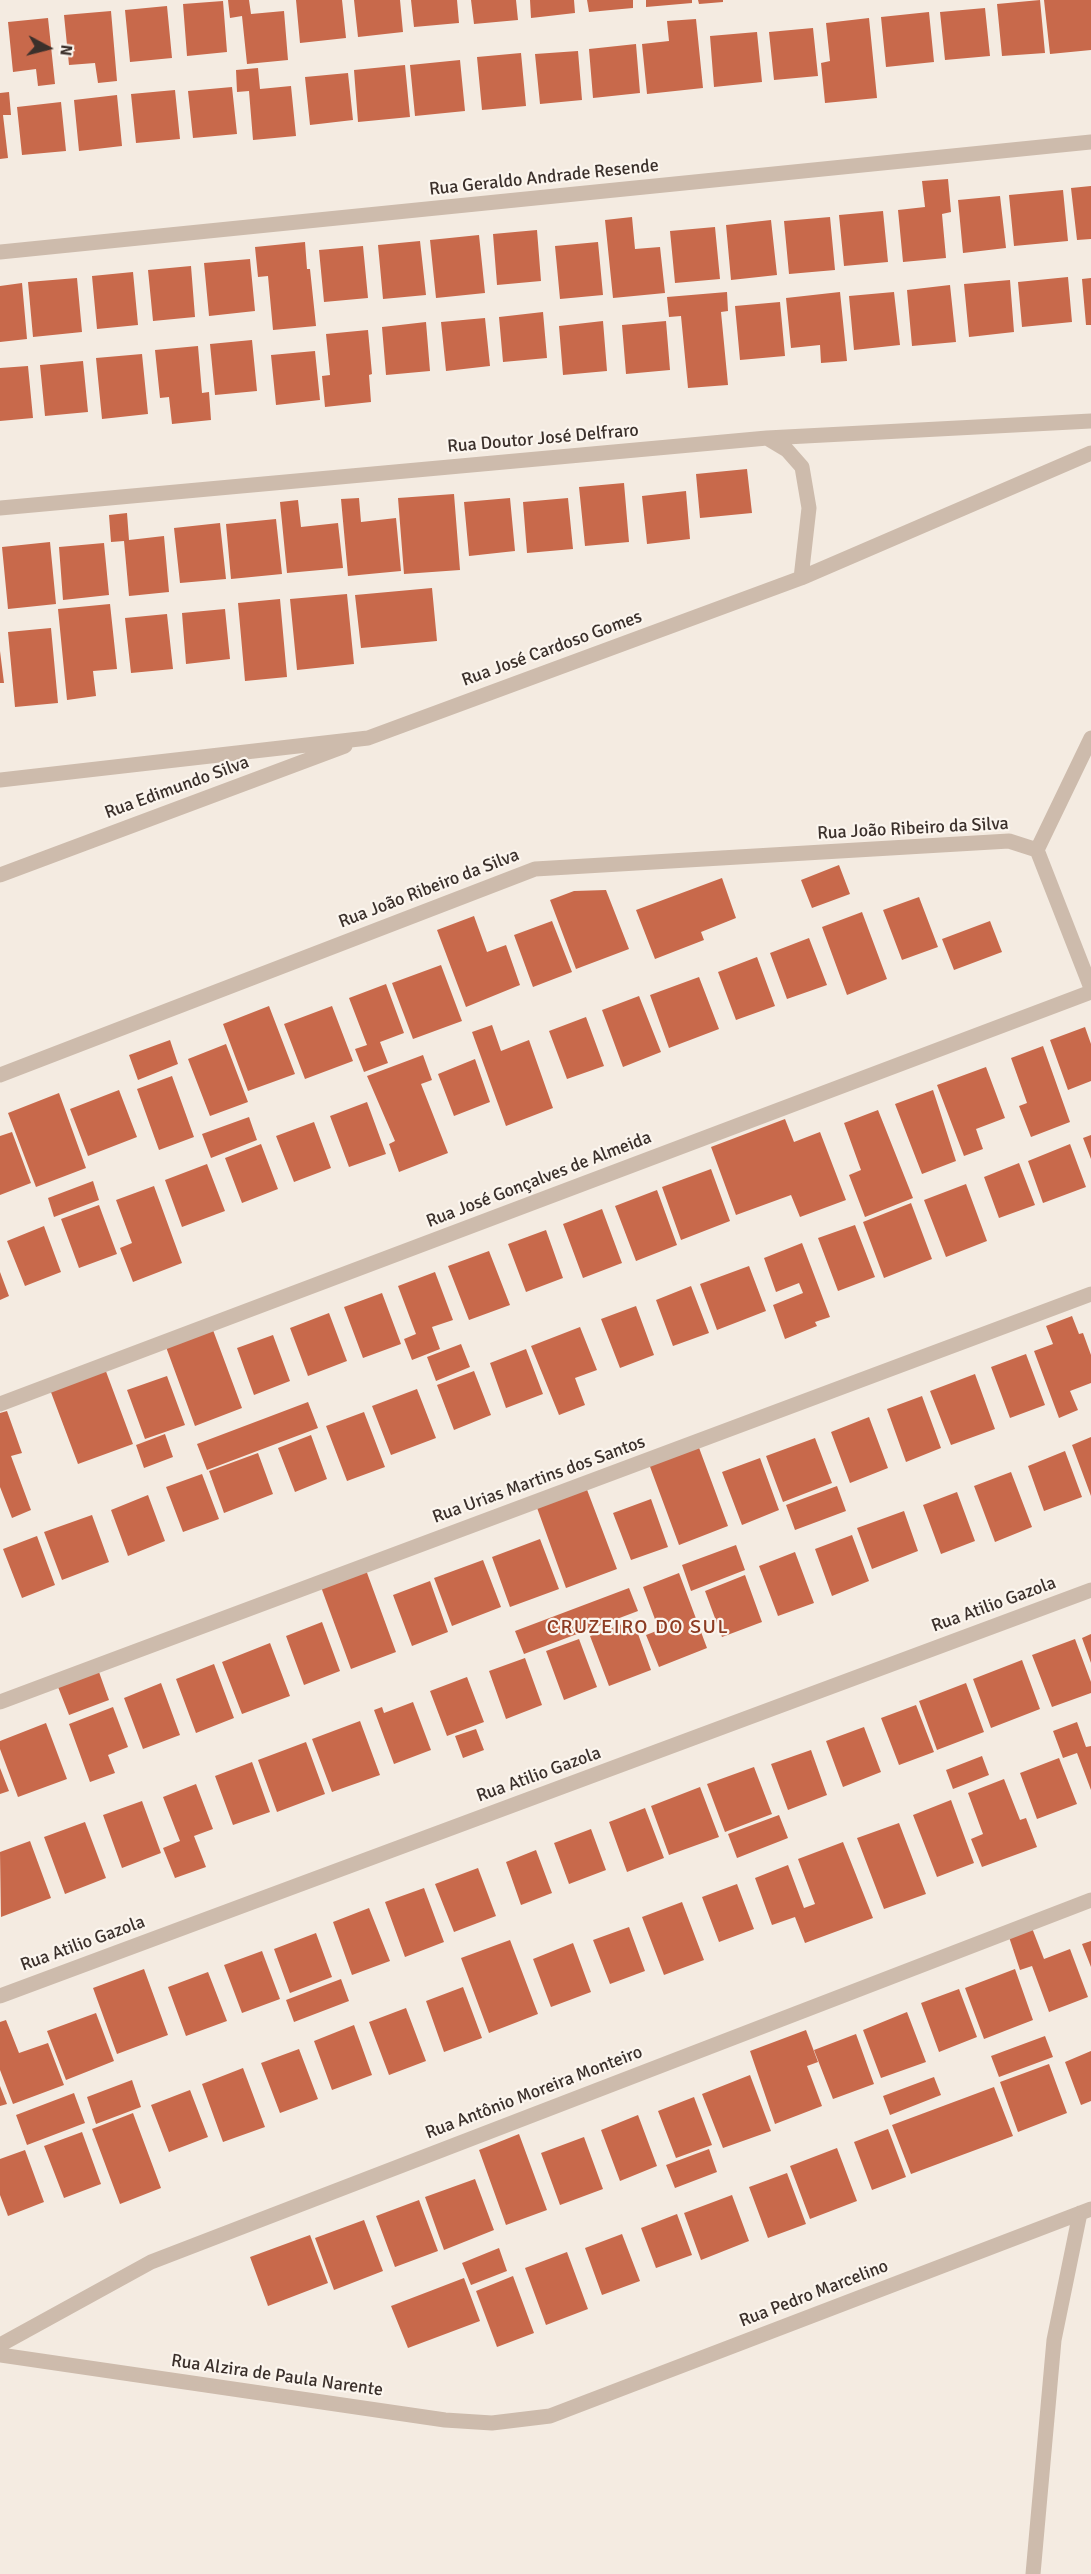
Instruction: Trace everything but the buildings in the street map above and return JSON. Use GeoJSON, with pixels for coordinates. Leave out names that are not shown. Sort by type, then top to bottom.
{"type":"FeatureCollection","features":[{"type":"Feature","properties":{"kind":"street","name":"Rua Geraldo Andrade Resende"},"geometry":{"type":"LineString","coordinates":[[0,252],[1091,142]]}},
{"type":"Feature","properties":{"kind":"street","name":"Rua Doutor José Delfraro"},"geometry":{"type":"LineString","coordinates":[[0,508],[767,438],[1091,421]]}},
{"type":"Feature","properties":{"kind":"street"},"geometry":{"type":"LineString","coordinates":[[767,438],[787,450],[802,467],[810,508],[801,578]]}},
{"type":"Feature","properties":{"kind":"street","name":"Rua José Cardoso Gomes"},"geometry":{"type":"LineString","coordinates":[[0,780],[368,738],[801,578],[1091,453]]}},
{"type":"Feature","properties":{"kind":"street","name":"Rua Edimundo Silva"},"geometry":{"type":"LineString","coordinates":[[0,875],[368,738]]}},
{"type":"Feature","properties":{"kind":"street"},"geometry":{"type":"LineString","coordinates":[[1091,738],[1037,850],[1091,990]]}},
{"type":"Feature","properties":{"kind":"street","name":"Rua João Ribeiro da Silva"},"geometry":{"type":"LineString","coordinates":[[0,1075],[535,869],[1010,841],[1037,850]]}},
{"type":"Feature","properties":{"kind":"street","name":"Rua José Gonçalves de Almeida"},"geometry":{"type":"LineString","coordinates":[[0,1404],[1091,990]]}},
{"type":"Feature","properties":{"kind":"street","name":"Rua Urias Martins dos Santos"},"geometry":{"type":"LineString","coordinates":[[0,1702],[1091,1294]]}},
{"type":"Feature","properties":{"kind":"street","name":"Rua Atilio Gazola"},"geometry":{"type":"LineString","coordinates":[[0,1996],[1091,1590]]}},
{"type":"Feature","properties":{"kind":"street","name":"Rua Antônio Moreira Monteiro"},"geometry":{"type":"LineString","coordinates":[[0,2345],[151,2262],[1091,1899]]}},
{"type":"Feature","properties":{"kind":"street"},"geometry":{"type":"LineString","coordinates":[[1033,2574],[1054,2340],[1085,2211]]}},
{"type":"Feature","properties":{"kind":"street","name":"Rua Pedro Marcelino"},"geometry":{"type":"LineString","coordinates":[[550,2416],[1085,2211]]}},
{"type":"Feature","properties":{"kind":"street","name":"Rua Alzira de Paula Narente"},"geometry":{"type":"LineString","coordinates":[[0,2355],[445,2420],[492,2423],[550,2416]]}},
{"type":"Feature","properties":{"kind":"district","name":"CRUZEIRO DO SUL"},"geometry":{"type":"Point","coordinates":[638,1628]}}]}
